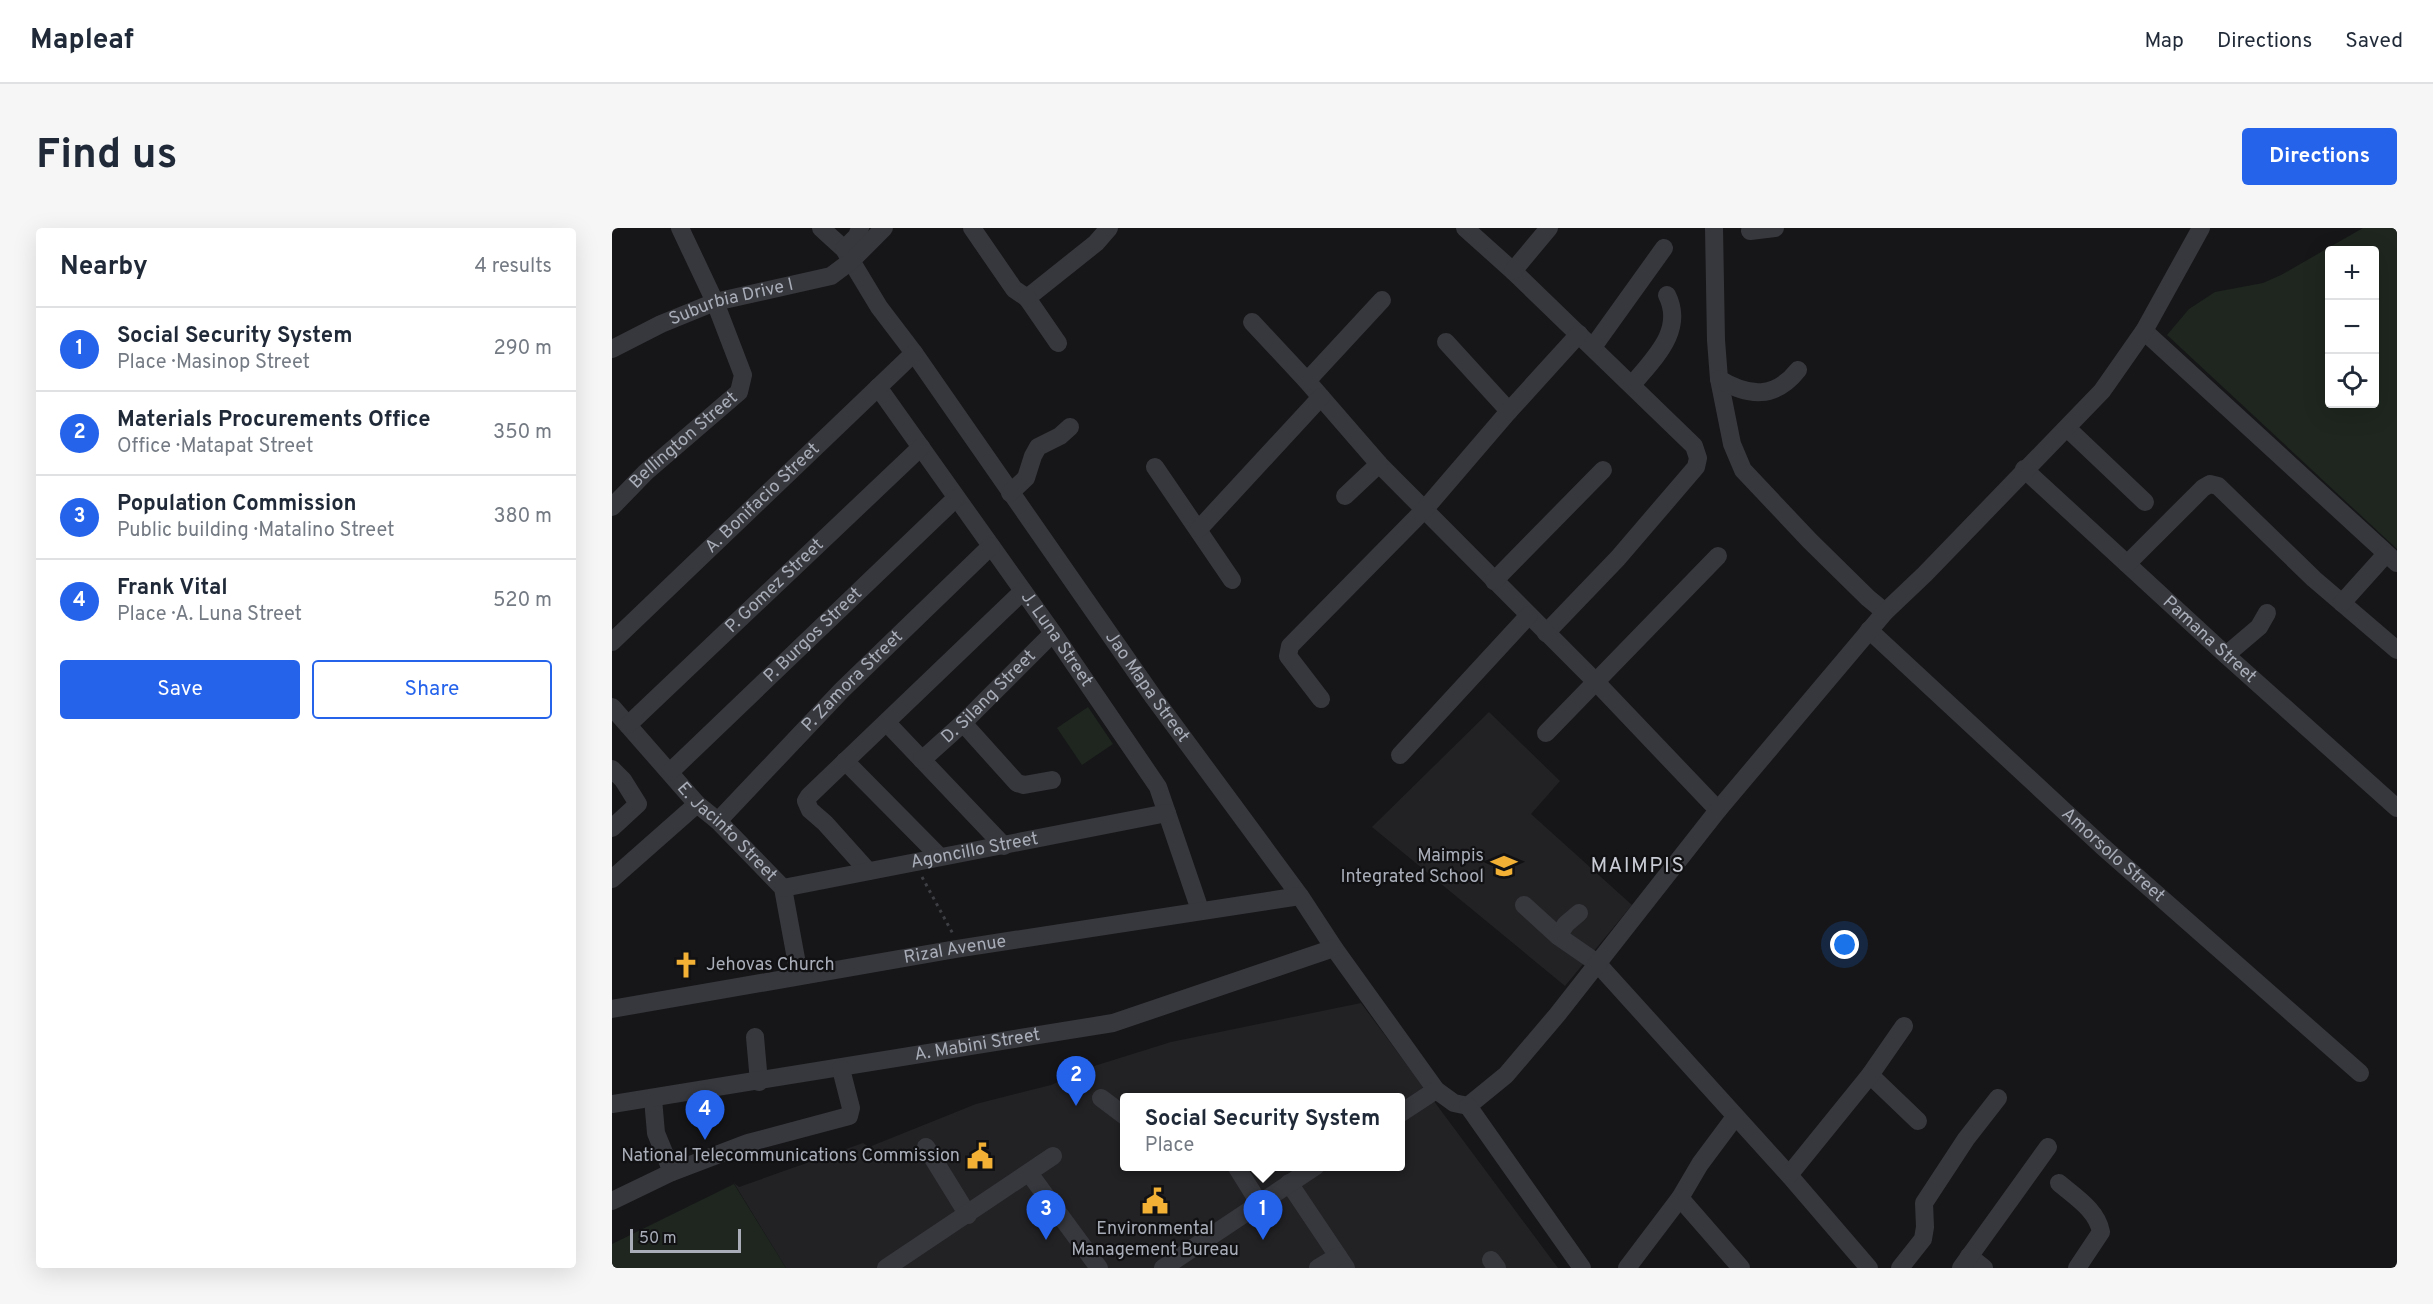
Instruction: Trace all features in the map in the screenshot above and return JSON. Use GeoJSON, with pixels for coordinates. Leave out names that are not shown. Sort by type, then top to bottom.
{"type":"FeatureCollection","features":[{"type":"Feature","properties":{"kind":"street","name":"Bellington Street"},"geometry":{"type":"LineString","coordinates":[[612,507],[645,472],[739,392],[742,375],[715,302],[680,228]]}},
{"type":"Feature","properties":{"kind":"street","name":"Jao Mapa Street"},"geometry":{"type":"LineString","coordinates":[[821,228],[848,255],[879,307],[914,353],[1154,698],[1300,896],[1334,948],[1436,1090],[1454,1103],[1468,1106]]}},
{"type":"Feature","properties":{"kind":"street"},"geometry":{"type":"LineString","coordinates":[[848,255],[860,228]]}},
{"type":"Feature","properties":{"kind":"street"},"geometry":{"type":"LineString","coordinates":[[972,228],[1058,343]]}},
{"type":"Feature","properties":{"kind":"street"},"geometry":{"type":"LineString","coordinates":[[1021,293],[1096,243],[1108,228]]}},
{"type":"Feature","properties":{"kind":"street"},"geometry":{"type":"LineString","coordinates":[[1465,228],[1484,235],[1513,271],[1694,446],[1698,463],[1618,558],[1546,633]]}},
{"type":"Feature","properties":{"kind":"street"},"geometry":{"type":"LineString","coordinates":[[1513,271],[1549,228]]}},
{"type":"Feature","properties":{"kind":"street"},"geometry":{"type":"LineString","coordinates":[[1714,228],[1719,379],[1732,444],[1743,471],[1810,541],[1885,612]]}},
{"type":"Feature","properties":{"kind":"street"},"geometry":{"type":"LineString","coordinates":[[1750,231],[1775,228]]}},
{"type":"Feature","properties":{"kind":"street"},"geometry":{"type":"LineString","coordinates":[[1582,1268],[1468,1106],[1506,1075],[1557,1015],[1718,810],[1869,630],[2102,391],[2144,331],[2200,228]]}},
{"type":"Feature","properties":{"kind":"street"},"geometry":{"type":"LineString","coordinates":[[848,255],[885,229]]}},
{"type":"Feature","properties":{"kind":"street"},"geometry":{"type":"LineString","coordinates":[[1593,347],[1664,248]]}},
{"type":"Feature","properties":{"kind":"street","name":"Suburbia Drive I"},"geometry":{"type":"LineString","coordinates":[[612,349],[661,324],[715,302],[828,277],[848,255]]}},
{"type":"Feature","properties":{"kind":"street"},"geometry":{"type":"LineString","coordinates":[[1632,385],[1670,335],[1673,322],[1671,303],[1667,296]]}},
{"type":"Feature","properties":{"kind":"street"},"geometry":{"type":"LineString","coordinates":[[1307,381],[1382,300]]}},
{"type":"Feature","properties":{"kind":"street"},"geometry":{"type":"LineString","coordinates":[[1251,322],[1307,381],[1379,464],[1597,682],[1718,810]]}},
{"type":"Feature","properties":{"kind":"street"},"geometry":{"type":"LineString","coordinates":[[2144,331],[2392,559],[2342,603]]}},
{"type":"Feature","properties":{"kind":"street"},"geometry":{"type":"LineString","coordinates":[[1321,699],[1288,656],[1290,646],[1424,510],[1509,411],[1580,334]]}},
{"type":"Feature","properties":{"kind":"street"},"geometry":{"type":"LineString","coordinates":[[1446,342],[1509,411]]}},
{"type":"Feature","properties":{"kind":"street","name":"A. Bonifacio Street"},"geometry":{"type":"LineString","coordinates":[[612,642],[914,353]]}},
{"type":"Feature","properties":{"kind":"street"},"geometry":{"type":"LineString","coordinates":[[1719,379],[1734,388],[1750,393],[1764,392],[1783,385],[1798,370]]}},
{"type":"Feature","properties":{"kind":"street","name":"J. Luna Street"},"geometry":{"type":"LineString","coordinates":[[878,387],[1053,633],[1158,787],[1200,910]]}},
{"type":"Feature","properties":{"kind":"street"},"geometry":{"type":"LineString","coordinates":[[1199,529],[1321,397]]}},
{"type":"Feature","properties":{"kind":"street"},"geometry":{"type":"LineString","coordinates":[[1010,493],[1026,478],[1038,447],[1060,436],[1070,427]]}},
{"type":"Feature","properties":{"kind":"street"},"geometry":{"type":"LineString","coordinates":[[2067,428],[2145,502]]}},
{"type":"Feature","properties":{"kind":"street","name":"P. Gomez Street"},"geometry":{"type":"LineString","coordinates":[[628,725],[921,447]]}},
{"type":"Feature","properties":{"kind":"street"},"geometry":{"type":"LineString","coordinates":[[1346,496],[1379,464]]}},
{"type":"Feature","properties":{"kind":"street"},"geometry":{"type":"LineString","coordinates":[[1155,467],[1232,580]]}},
{"type":"Feature","properties":{"kind":"street","name":"Pamana Street"},"geometry":{"type":"LineString","coordinates":[[2024,469],[2397,808]]}},
{"type":"Feature","properties":{"kind":"street"},"geometry":{"type":"LineString","coordinates":[[1494,581],[1603,471]]}},
{"type":"Feature","properties":{"kind":"street"},"geometry":{"type":"LineString","coordinates":[[2127,564],[2203,488],[2210,484],[2218,486],[2314,579],[2397,650]]}},
{"type":"Feature","properties":{"kind":"street","name":"P. Burgos Street"},"geometry":{"type":"LineString","coordinates":[[670,772],[956,498]]}},
{"type":"Feature","properties":{"kind":"street","name":"P. Zamora Street"},"geometry":{"type":"LineString","coordinates":[[718,821],[843,690],[991,546]]}},
{"type":"Feature","properties":{"kind":"street"},"geometry":{"type":"LineString","coordinates":[[1546,733],[1718,556]]}},
{"type":"Feature","properties":{"kind":"street"},"geometry":{"type":"LineString","coordinates":[[868,871],[825,823],[810,810],[807,801],[813,790],[887,723],[1023,591]]}},
{"type":"Feature","properties":{"kind":"street"},"geometry":{"type":"LineString","coordinates":[[2226,655],[2259,627],[2267,613]]}},
{"type":"Feature","properties":{"kind":"street"},"geometry":{"type":"LineString","coordinates":[[1400,755],[1529,615]]}},
{"type":"Feature","properties":{"kind":"street","name":"Amorsolo Street"},"geometry":{"type":"LineString","coordinates":[[1869,630],[2102,846],[2360,1073]]}},
{"type":"Feature","properties":{"kind":"street","name":"D. Silang Street"},"geometry":{"type":"LineString","coordinates":[[922,760],[963,723],[1053,633]]}},
{"type":"Feature","properties":{"kind":"street","name":"E. Jacinto Street"},"geometry":{"type":"LineString","coordinates":[[612,707],[697,804],[718,821],[783,888],[799,975]]}},
{"type":"Feature","properties":{"kind":"street"},"geometry":{"type":"LineString","coordinates":[[887,723],[1004,846]]}},
{"type":"Feature","properties":{"kind":"street"},"geometry":{"type":"LineString","coordinates":[[963,723],[1017,783],[1024,785],[1052,780]]}},
{"type":"Feature","properties":{"kind":"street"},"geometry":{"type":"LineString","coordinates":[[845,761],[939,856]]}},
{"type":"Feature","properties":{"kind":"street"},"geometry":{"type":"LineString","coordinates":[[612,769],[623,780],[638,804],[612,828]]}},
{"type":"Feature","properties":{"kind":"street"},"geometry":{"type":"LineString","coordinates":[[612,879],[697,804]]}},
{"type":"Feature","properties":{"kind":"street","name":"Agoncillo Street"},"geometry":{"type":"LineString","coordinates":[[783,888],[1167,813]]}},
{"type":"Feature","properties":{"kind":"street","name":"Rizal Avenue"},"geometry":{"type":"LineString","coordinates":[[612,1009],[961,948],[1300,896]]}},
{"type":"Feature","properties":{"kind":"street"},"geometry":{"type":"LineString","coordinates":[[1524,905],[1558,936],[1597,963],[1789,1175],[1869,1268]]}},
{"type":"Feature","properties":{"kind":"street"},"geometry":{"type":"LineString","coordinates":[[1558,936],[1566,924],[1579,912]]}},
{"type":"Feature","properties":{"kind":"street","name":"A. Mabini Street"},"geometry":{"type":"LineString","coordinates":[[612,1104],[841,1069],[1113,1023],[1334,948]]}},
{"type":"Feature","properties":{"kind":"street"},"geometry":{"type":"LineString","coordinates":[[1789,1175],[1870,1075],[1904,1026]]}},
{"type":"Feature","properties":{"kind":"street"},"geometry":{"type":"LineString","coordinates":[[755,1037],[759,1082]]}},
{"type":"Feature","properties":{"kind":"street"},"geometry":{"type":"LineString","coordinates":[[612,1201],[672,1172],[748,1143],[849,1116],[851,1108],[841,1069]]}},
{"type":"Feature","properties":{"kind":"street"},"geometry":{"type":"LineString","coordinates":[[1870,1075],[1918,1121]]}},
{"type":"Feature","properties":{"kind":"street"},"geometry":{"type":"LineString","coordinates":[[1405,1110],[1436,1090]]}},
{"type":"Feature","properties":{"kind":"street"},"geometry":{"type":"LineString","coordinates":[[1101,1098],[1120,1112]]}},
{"type":"Feature","properties":{"kind":"street"},"geometry":{"type":"LineString","coordinates":[[1900,1268],[1923,1239],[1924,1203],[1966,1139],[1998,1098]]}},
{"type":"Feature","properties":{"kind":"street"},"geometry":{"type":"LineString","coordinates":[[653,1099],[656,1133],[672,1172]]}},
{"type":"Feature","properties":{"kind":"street"},"geometry":{"type":"LineString","coordinates":[[1627,1268],[1680,1198],[1700,1164],[1735,1117]]}},
{"type":"Feature","properties":{"kind":"street"},"geometry":{"type":"LineString","coordinates":[[926,1147],[968,1215]]}},
{"type":"Feature","properties":{"kind":"street"},"geometry":{"type":"LineString","coordinates":[[1983,1268],[1965,1262],[2048,1147]]}},
{"type":"Feature","properties":{"kind":"street"},"geometry":{"type":"LineString","coordinates":[[886,1268],[1053,1156]]}},
{"type":"Feature","properties":{"kind":"street"},"geometry":{"type":"LineString","coordinates":[[1239,1171],[1259,1203]]}},
{"type":"Feature","properties":{"kind":"street"},"geometry":{"type":"LineString","coordinates":[[1163,1268],[1309,1171]]}},
{"type":"Feature","properties":{"kind":"street"},"geometry":{"type":"LineString","coordinates":[[1029,1173],[1099,1268]]}},
{"type":"Feature","properties":{"kind":"street"},"geometry":{"type":"LineString","coordinates":[[1289,1183],[1342,1262],[1318,1268]]}},
{"type":"Feature","properties":{"kind":"street"},"geometry":{"type":"LineString","coordinates":[[2059,1183],[2095,1215],[2099,1222],[2101,1232],[2077,1268]]}},
{"type":"Feature","properties":{"kind":"street"},"geometry":{"type":"LineString","coordinates":[[1680,1198],[1741,1268]]}},
{"type":"Feature","properties":{"kind":"path"},"geometry":{"type":"LineString","coordinates":[[912,862],[961,948]]}},
{"type":"Feature","properties":{"kind":"shaded area"},"geometry":{"type":"Polygon","coordinates":[[[2363,228],[2397,228],[2397,549],[2167,335],[2189,309],[2215,292],[2263,283],[2325,250],[2325,408],[2379,408],[2379,246],[2332,246],[2363,228]]]}},
{"type":"Feature","properties":{"kind":"shaded area"},"geometry":{"type":"Polygon","coordinates":[[[1088,707],[1113,744],[1082,765],[1057,728],[1088,707]]]}},
{"type":"Feature","properties":{"kind":"shaded area","name":"Maimpis Integrated School"},"geometry":{"type":"Polygon","coordinates":[[[1489,712],[1560,781],[1531,814],[1632,905],[1565,986],[1372,827],[1489,712]]]}},
{"type":"Feature","properties":{"kind":"shaded area"},"geometry":{"type":"Polygon","coordinates":[[[1361,1003],[1558,1268],[786,1268],[734,1183],[739,1187],[863,1143],[869,1147],[976,1104],[1051,1085],[1091,1067],[1171,1042],[1361,1003]]]}},
{"type":"Feature","properties":{"kind":"shaded area"},"geometry":{"type":"Polygon","coordinates":[[[734,1184],[786,1268],[612,1268],[612,1244],[734,1184]]]}},
{"type":"Feature","properties":{"kind":"place","name":"Maimpis Integrated School"},"geometry":{"type":"Point","coordinates":[1504,866]}},
{"type":"Feature","properties":{"kind":"place","name":"Jehovas Church"},"geometry":{"type":"Point","coordinates":[686,965]}},
{"type":"Feature","properties":{"kind":"place","name":"Materials Procurements Office"},"geometry":{"type":"Point","coordinates":[1076,1106]}},
{"type":"Feature","properties":{"kind":"place","name":"Frank Vital"},"geometry":{"type":"Point","coordinates":[705,1140]}},
{"type":"Feature","properties":{"kind":"place","name":"National Telecommunications Commission"},"geometry":{"type":"Point","coordinates":[980,1156]}},
{"type":"Feature","properties":{"kind":"place","name":"Environmental Management Bureau"},"geometry":{"type":"Point","coordinates":[1155,1201]}},
{"type":"Feature","properties":{"kind":"place","name":"Population Commission"},"geometry":{"type":"Point","coordinates":[1046,1240]}},
{"type":"Feature","properties":{"kind":"place","name":"Social Security System"},"geometry":{"type":"Point","coordinates":[1263,1240]}},
{"type":"Feature","properties":{"kind":"district","name":"MAIMPIS"},"geometry":{"type":"Point","coordinates":[1638,866]}}]}
